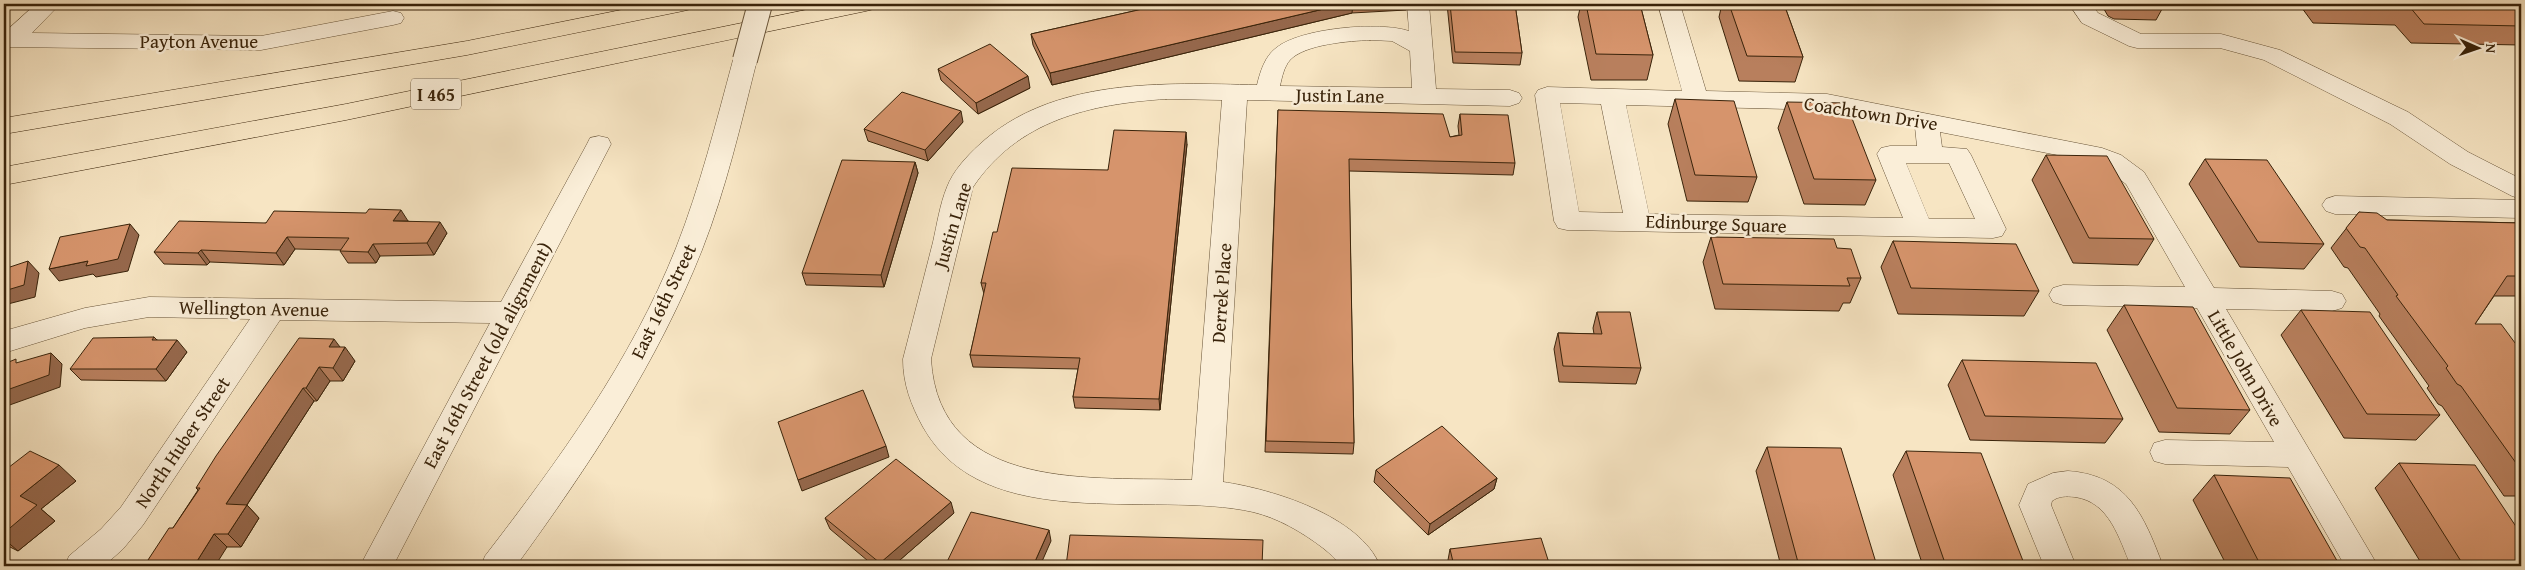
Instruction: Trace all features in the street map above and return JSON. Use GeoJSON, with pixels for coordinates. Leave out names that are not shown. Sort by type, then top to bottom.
{"type":"FeatureCollection","features":[{"type":"Feature","properties":{"kind":"highway"},"geometry":{"type":"LineString","coordinates":[[327,70],[467,32],[602,4]]}},
{"type":"Feature","properties":{"kind":"highway","name":"I 465"},"geometry":{"type":"LineString","coordinates":[[4,126],[327,70],[467,48],[683,4]]}},
{"type":"Feature","properties":{"kind":"highway","name":"I 465"},"geometry":{"type":"LineString","coordinates":[[4,176],[346,112],[866,4]]}},
{"type":"Feature","properties":{"kind":"street"},"geometry":{"type":"LineString","coordinates":[[8,40],[50,4]]}},
{"type":"Feature","properties":{"kind":"street","name":"East 16th Street"},"geometry":{"type":"LineString","coordinates":[[498,566],[581,449],[646,340],[671,290],[705,206],[760,4]]}},
{"type":"Feature","properties":{"kind":"street"},"geometry":{"type":"LineString","coordinates":[[1418,4],[1425,97]]}},
{"type":"Feature","properties":{"kind":"street"},"geometry":{"type":"LineString","coordinates":[[1669,4],[1696,99]]}},
{"type":"Feature","properties":{"kind":"street"},"geometry":{"type":"LineString","coordinates":[[2080,4],[2090,18],[2137,41],[2221,40],[2272,55],[2398,118],[2459,158],[2521,190]]}},
{"type":"Feature","properties":{"kind":"street","name":"Payton Avenue"},"geometry":{"type":"LineString","coordinates":[[8,40],[261,43],[393,18]]}},
{"type":"Feature","properties":{"kind":"street"},"geometry":{"type":"LineString","coordinates":[[1267,94],[1268,83],[1276,65],[1285,52],[1303,45],[1353,34],[1377,32],[1394,34],[1421,48]]}},
{"type":"Feature","properties":{"kind":"street","name":"Justin Lane"},"geometry":{"type":"LineString","coordinates":[[1364,566],[1337,540],[1298,515],[1252,499],[1207,492],[1064,489],[1025,483],[990,470],[961,452],[934,422],[924,404],[919,386],[917,359],[960,186],[972,165],[998,141],[1024,125],[1051,113],[1132,94],[1166,91],[1510,98]]}},
{"type":"Feature","properties":{"kind":"street","name":"Derrek Place"},"geometry":{"type":"LineString","coordinates":[[1207,492],[1235,93]]}},
{"type":"Feature","properties":{"kind":"street","name":"Coachtown Drive"},"geometry":{"type":"LineString","coordinates":[[1638,223],[1567,221],[1547,95],[1827,102],[2093,154],[2112,161],[2128,171]]}},
{"type":"Feature","properties":{"kind":"street","name":"Edinburge Square"},"geometry":{"type":"LineString","coordinates":[[1612,97],[1638,223],[1920,228],[1993,229],[1958,155],[1890,154],[1920,228]]}},
{"type":"Feature","properties":{"kind":"street"},"geometry":{"type":"LineString","coordinates":[[1926,121],[1931,155]]}},
{"type":"Feature","properties":{"kind":"street","name":"East 16th Street (old alignment)"},"geometry":{"type":"LineString","coordinates":[[376,566],[599,144]]}},
{"type":"Feature","properties":{"kind":"street","name":"Little John Drive"},"geometry":{"type":"LineString","coordinates":[[2128,171],[2135,178],[2362,566]]}},
{"type":"Feature","properties":{"kind":"street"},"geometry":{"type":"LineString","coordinates":[[2334,205],[2521,209]]}},
{"type":"Feature","properties":{"kind":"street"},"geometry":{"type":"LineString","coordinates":[[2063,295],[2332,301]]}},
{"type":"Feature","properties":{"kind":"street","name":"Wellington Avenue"},"geometry":{"type":"LineString","coordinates":[[4,342],[86,318],[135,308],[165,306],[509,314]]}},
{"type":"Feature","properties":{"kind":"street","name":"North Huber Street"},"geometry":{"type":"LineString","coordinates":[[81,566],[112,539],[132,516],[272,309]]}},
{"type":"Feature","properties":{"kind":"street"},"geometry":{"type":"LineString","coordinates":[[2165,452],[2297,455]]}},
{"type":"Feature","properties":{"kind":"street"},"geometry":{"type":"LineString","coordinates":[[2060,566],[2035,504],[2039,493],[2060,483],[2093,487],[2109,495],[2120,508],[2147,566]]}},
{"type":"Feature","properties":{"kind":"building"},"geometry":{"type":"Polygon","coordinates":[[[1165,4],[1345,4],[1050,73],[1031,34],[1165,4]]]}},
{"type":"Feature","properties":{"kind":"building"},"geometry":{"type":"Polygon","coordinates":[[[1450,4],[1515,4],[1522,53],[1455,52],[1450,4]]]}},
{"type":"Feature","properties":{"kind":"building"},"geometry":{"type":"Polygon","coordinates":[[[1586,4],[1640,4],[1653,55],[1596,54],[1586,4]]]}},
{"type":"Feature","properties":{"kind":"building"},"geometry":{"type":"Polygon","coordinates":[[[1729,4],[1784,4],[1803,57],[1747,56],[1729,4]]]}},
{"type":"Feature","properties":{"kind":"building"},"geometry":{"type":"Polygon","coordinates":[[[2114,4],[2159,4],[2162,9],[2121,7],[2114,4]]]}},
{"type":"Feature","properties":{"kind":"building"},"geometry":{"type":"Polygon","coordinates":[[[2326,4],[2521,4],[2521,26],[2424,24],[2409,6],[2326,4]]]}},
{"type":"Feature","properties":{"kind":"building"},"geometry":{"type":"Polygon","coordinates":[[[990,44],[1028,76],[976,103],[938,69],[990,44]]]}},
{"type":"Feature","properties":{"kind":"building"},"geometry":{"type":"Polygon","coordinates":[[[902,92],[961,111],[925,150],[864,129],[902,92]]]}},
{"type":"Feature","properties":{"kind":"building"},"geometry":{"type":"Polygon","coordinates":[[[1675,99],[1734,101],[1757,177],[1695,175],[1675,99]]]}},
{"type":"Feature","properties":{"kind":"building"},"geometry":{"type":"Polygon","coordinates":[[[1787,102],[1846,103],[1876,180],[1814,179],[1787,102]]]}},
{"type":"Feature","properties":{"kind":"building"},"geometry":{"type":"Polygon","coordinates":[[[1278,110],[1443,114],[1450,137],[1462,135],[1460,114],[1508,115],[1515,163],[1349,159],[1354,443],[1266,441],[1278,110]]]}},
{"type":"Feature","properties":{"kind":"building"},"geometry":{"type":"Polygon","coordinates":[[[1114,130],[1186,132],[1159,399],[1073,397],[1080,358],[970,355],[986,283],[981,283],[993,232],[997,232],[1012,168],[1108,170],[1114,130]]]}},
{"type":"Feature","properties":{"kind":"building"},"geometry":{"type":"Polygon","coordinates":[[[2046,155],[2107,156],[2154,239],[2089,238],[2046,155]]]}},
{"type":"Feature","properties":{"kind":"building"},"geometry":{"type":"Polygon","coordinates":[[[2205,159],[2267,160],[2324,244],[2258,242],[2205,159]]]}},
{"type":"Feature","properties":{"kind":"building"},"geometry":{"type":"Polygon","coordinates":[[[842,160],[915,162],[881,275],[802,273],[842,160]]]}},
{"type":"Feature","properties":{"kind":"building"},"geometry":{"type":"Polygon","coordinates":[[[369,209],[401,210],[393,221],[440,222],[427,243],[373,244],[368,252],[340,251],[349,238],[287,237],[276,253],[201,250],[198,253],[154,252],[179,221],[266,223],[274,211],[366,213],[369,209]]]}},
{"type":"Feature","properties":{"kind":"building"},"geometry":{"type":"Polygon","coordinates":[[[2359,212],[2377,213],[2387,220],[2521,223],[2521,276],[2507,276],[2475,324],[2501,324],[2521,351],[2521,470],[2461,386],[2457,384],[2446,368],[2448,366],[2396,296],[2398,295],[2365,248],[2360,247],[2346,228],[2359,212]]]}},
{"type":"Feature","properties":{"kind":"building"},"geometry":{"type":"Polygon","coordinates":[[[130,224],[118,259],[86,266],[88,261],[49,269],[60,237],[130,224]]]}},
{"type":"Feature","properties":{"kind":"building"},"geometry":{"type":"Polygon","coordinates":[[[1711,237],[1834,239],[1837,248],[1851,249],[1861,278],[1847,278],[1850,286],[1723,284],[1711,237]]]}},
{"type":"Feature","properties":{"kind":"building"},"geometry":{"type":"Polygon","coordinates":[[[1893,241],[2016,244],[2039,291],[1911,288],[1893,241]]]}},
{"type":"Feature","properties":{"kind":"building"},"geometry":{"type":"Polygon","coordinates":[[[28,261],[24,285],[4,291],[4,269],[28,261]]]}},
{"type":"Feature","properties":{"kind":"building"},"geometry":{"type":"Polygon","coordinates":[[[2124,305],[2193,307],[2250,410],[2177,408],[2124,305]]]}},
{"type":"Feature","properties":{"kind":"building"},"geometry":{"type":"Polygon","coordinates":[[[2301,310],[2370,312],[2440,415],[2367,414],[2301,310]]]}},
{"type":"Feature","properties":{"kind":"building"},"geometry":{"type":"Polygon","coordinates":[[[1597,312],[1630,312],[1641,368],[1563,366],[1558,333],[1602,334],[1597,312]]]}},
{"type":"Feature","properties":{"kind":"building"},"geometry":{"type":"Polygon","coordinates":[[[154,337],[152,340],[177,340],[156,369],[70,369],[93,338],[154,337]]]}},
{"type":"Feature","properties":{"kind":"building"},"geometry":{"type":"Polygon","coordinates":[[[299,338],[334,339],[329,347],[345,347],[333,368],[319,367],[306,388],[303,388],[226,504],[247,505],[228,534],[214,534],[194,566],[148,566],[151,563],[146,563],[169,528],[173,528],[200,488],[196,488],[216,456],[299,338]]]}},
{"type":"Feature","properties":{"kind":"building"},"geometry":{"type":"Polygon","coordinates":[[[51,353],[49,375],[4,391],[4,364],[16,359],[16,363],[51,353]]]}},
{"type":"Feature","properties":{"kind":"building"},"geometry":{"type":"Polygon","coordinates":[[[1962,360],[2096,363],[2123,419],[1985,416],[1962,360]]]}},
{"type":"Feature","properties":{"kind":"building"},"geometry":{"type":"Polygon","coordinates":[[[863,390],[886,446],[798,480],[778,422],[863,390]]]}},
{"type":"Feature","properties":{"kind":"building"},"geometry":{"type":"Polygon","coordinates":[[[1442,426],[1497,478],[1430,524],[1376,470],[1442,426]]]}},
{"type":"Feature","properties":{"kind":"building"},"geometry":{"type":"Polygon","coordinates":[[[1767,447],[1841,448],[1877,566],[1799,566],[1767,447]]]}},
{"type":"Feature","properties":{"kind":"building"},"geometry":{"type":"Polygon","coordinates":[[[30,451],[59,465],[20,496],[37,505],[4,533],[4,471],[30,451]]]}},
{"type":"Feature","properties":{"kind":"building"},"geometry":{"type":"Polygon","coordinates":[[[1906,451],[1981,453],[2025,566],[1946,566],[1906,451]]]}},
{"type":"Feature","properties":{"kind":"building"},"geometry":{"type":"Polygon","coordinates":[[[896,459],[951,502],[880,563],[825,518],[896,459]]]}},
{"type":"Feature","properties":{"kind":"building"},"geometry":{"type":"Polygon","coordinates":[[[2399,463],[2475,465],[2521,534],[2521,566],[2464,566],[2399,463]]]}},
{"type":"Feature","properties":{"kind":"building"},"geometry":{"type":"Polygon","coordinates":[[[2214,475],[2290,478],[2340,566],[2261,566],[2214,475]]]}},
{"type":"Feature","properties":{"kind":"building"},"geometry":{"type":"Polygon","coordinates":[[[971,512],[1049,530],[1033,566],[945,566],[971,512]]]}},
{"type":"Feature","properties":{"kind":"building"},"geometry":{"type":"Polygon","coordinates":[[[1070,535],[1263,540],[1262,566],[1066,566],[1070,535]]]}},
{"type":"Feature","properties":{"kind":"building"},"geometry":{"type":"Polygon","coordinates":[[[1541,538],[1550,566],[1454,566],[1450,549],[1541,538]]]}}]}
